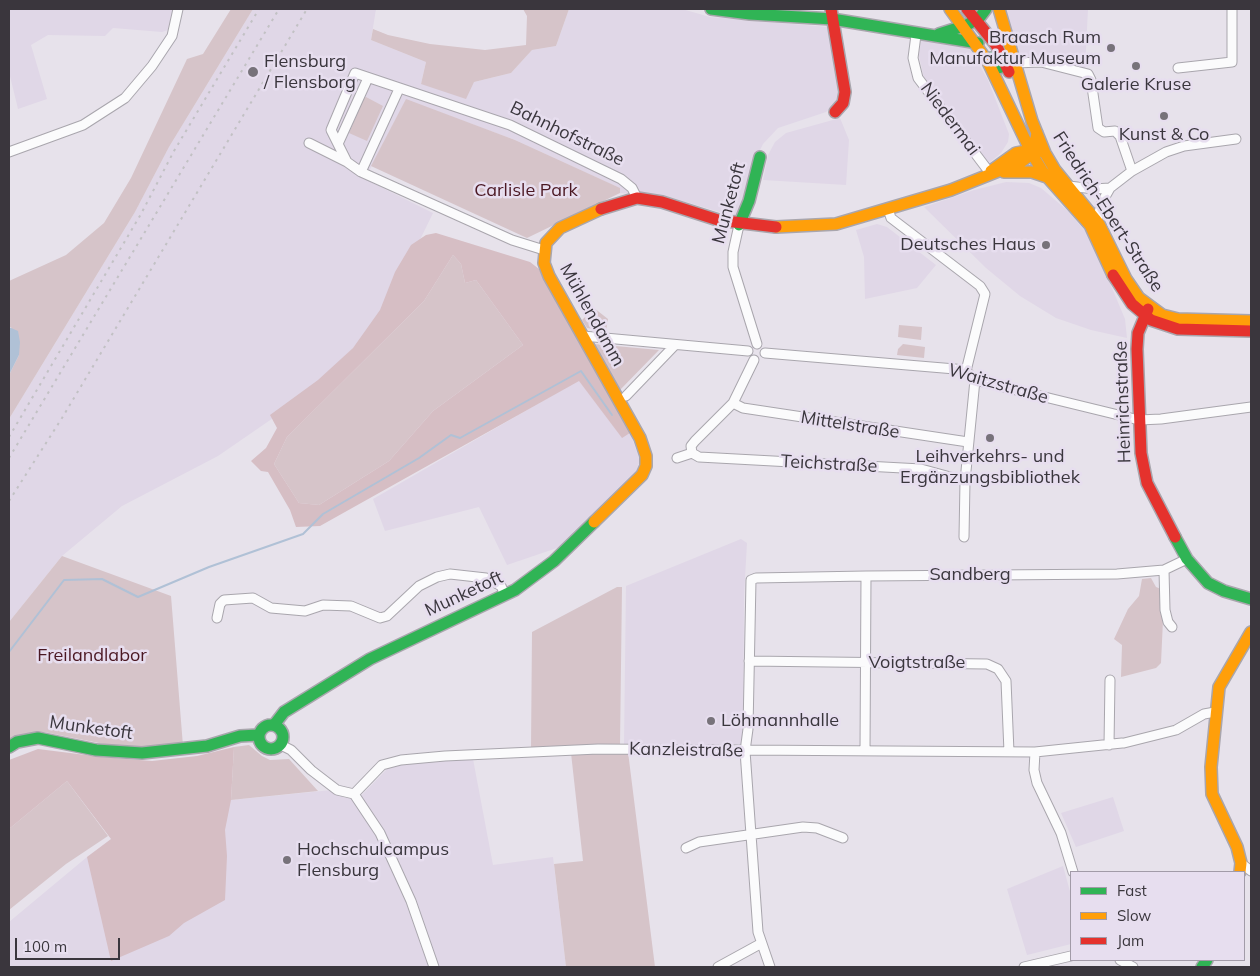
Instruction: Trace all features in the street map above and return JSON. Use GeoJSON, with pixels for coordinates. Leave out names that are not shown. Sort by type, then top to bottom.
{"type":"FeatureCollection","features":[{"type":"Feature","properties":{"kind":"street"},"geometry":{"type":"LineString","coordinates":[[9,152],[83,126],[125,98],[152,66],[172,36],[178,9]]}},
{"type":"Feature","properties":{"kind":"street"},"geometry":{"type":"LineString","coordinates":[[711,9],[750,14],[835,16],[865,25],[921,36],[974,41],[984,45],[998,68],[1041,62],[1088,74],[1098,128],[1104,132],[1115,131],[1120,136],[1132,171]]}},
{"type":"Feature","properties":{"kind":"street"},"geometry":{"type":"LineString","coordinates":[[950,9],[974,41]]}},
{"type":"Feature","properties":{"kind":"street"},"geometry":{"type":"LineString","coordinates":[[967,9],[977,19],[1011,65]]}},
{"type":"Feature","properties":{"kind":"street"},"geometry":{"type":"LineString","coordinates":[[921,36],[945,33],[962,27],[977,19],[986,9]]}},
{"type":"Feature","properties":{"kind":"street"},"geometry":{"type":"LineString","coordinates":[[999,9],[1011,65]]}},
{"type":"Feature","properties":{"kind":"street"},"geometry":{"type":"LineString","coordinates":[[1178,68],[1232,62],[1232,9]]}},
{"type":"Feature","properties":{"kind":"street"},"geometry":{"type":"LineString","coordinates":[[835,16],[845,92],[843,103],[835,112]]}},
{"type":"Feature","properties":{"kind":"street","name":"Niedermai"},"geometry":{"type":"LineString","coordinates":[[921,36],[913,58],[918,78],[990,173]]}},
{"type":"Feature","properties":{"kind":"street","name":"Friedrich-Ebert-Straße"},"geometry":{"type":"LineString","coordinates":[[974,41],[990,66],[1031,153],[1051,173],[1068,186],[1096,220],[1126,279],[1148,314]]}},
{"type":"Feature","properties":{"kind":"street","name":"Friedrich-Ebert-Straße"},"geometry":{"type":"LineString","coordinates":[[1011,65],[1051,173],[1098,239],[1116,282],[1132,304],[1148,314],[1189,321],[1251,325]]}},
{"type":"Feature","properties":{"kind":"street","name":"Bahnhofstraße"},"geometry":{"type":"LineString","coordinates":[[338,144],[331,130],[355,73],[399,89],[468,109],[510,125],[621,179],[632,188],[638,198]]}},
{"type":"Feature","properties":{"kind":"street"},"geometry":{"type":"LineString","coordinates":[[347,162],[338,144],[368,78]]}},
{"type":"Feature","properties":{"kind":"street"},"geometry":{"type":"LineString","coordinates":[[361,172],[399,89]]}},
{"type":"Feature","properties":{"kind":"street"},"geometry":{"type":"LineString","coordinates":[[1004,160],[1013,143],[1018,127]]}},
{"type":"Feature","properties":{"kind":"street"},"geometry":{"type":"LineString","coordinates":[[544,250],[550,237],[560,228],[598,210],[638,198],[662,202],[739,225],[785,228],[836,224],[951,190],[1021,162],[1031,153],[1036,133]]}},
{"type":"Feature","properties":{"kind":"street"},"geometry":{"type":"LineString","coordinates":[[1098,239],[1096,220],[1110,188],[1132,171],[1166,152],[1184,146],[1236,139]]}},
{"type":"Feature","properties":{"kind":"street","name":"Mühlendamm"},"geometry":{"type":"LineString","coordinates":[[310,143],[347,162],[361,172],[512,240],[544,250],[544,263],[549,276],[640,438],[646,456],[646,466]]}},
{"type":"Feature","properties":{"kind":"street"},"geometry":{"type":"LineString","coordinates":[[990,173],[1004,160],[1016,153],[1031,153]]}},
{"type":"Feature","properties":{"kind":"street","name":"Munketoft"},"geometry":{"type":"LineString","coordinates":[[757,344],[733,267],[733,252],[739,225],[749,201],[760,157]]}},
{"type":"Feature","properties":{"kind":"street"},"geometry":{"type":"LineString","coordinates":[[990,173],[1051,173]]}},
{"type":"Feature","properties":{"kind":"street"},"geometry":{"type":"LineString","coordinates":[[1068,186],[1094,189],[1110,188]]}},
{"type":"Feature","properties":{"kind":"street"},"geometry":{"type":"LineString","coordinates":[[888,209],[891,218],[980,286],[985,294],[966,371]]}},
{"type":"Feature","properties":{"kind":"street"},"geometry":{"type":"LineString","coordinates":[[1148,314],[1178,329],[1251,325]]}},
{"type":"Feature","properties":{"kind":"street","name":"Heinrichstraße"},"geometry":{"type":"LineString","coordinates":[[1148,314],[1138,337],[1139,420],[1142,468],[1147,483],[1187,559],[1208,583],[1251,599]]}},
{"type":"Feature","properties":{"kind":"street"},"geometry":{"type":"LineString","coordinates":[[583,336],[748,351]]}},
{"type":"Feature","properties":{"kind":"street"},"geometry":{"type":"LineString","coordinates":[[748,351],[750,347],[757,344],[763,347],[765,352],[761,359],[754,360]]}},
{"type":"Feature","properties":{"kind":"street"},"geometry":{"type":"LineString","coordinates":[[626,396],[675,345]]}},
{"type":"Feature","properties":{"kind":"street"},"geometry":{"type":"LineString","coordinates":[[748,351],[750,357],[754,360]]}},
{"type":"Feature","properties":{"kind":"street","name":"Waitzstraße"},"geometry":{"type":"LineString","coordinates":[[765,352],[966,371],[975,380],[1139,420],[1161,419],[1251,407]]}},
{"type":"Feature","properties":{"kind":"street"},"geometry":{"type":"LineString","coordinates":[[677,458],[692,453],[692,446],[695,441],[733,402],[754,360]]}},
{"type":"Feature","properties":{"kind":"street"},"geometry":{"type":"LineString","coordinates":[[964,536],[965,481],[975,380]]}},
{"type":"Feature","properties":{"kind":"street","name":"Mittelstraße"},"geometry":{"type":"LineString","coordinates":[[733,402],[743,408],[968,442]]}},
{"type":"Feature","properties":{"kind":"street","name":"Teichstraße"},"geometry":{"type":"LineString","coordinates":[[692,453],[699,456],[921,469],[965,481]]}},
{"type":"Feature","properties":{"kind":"street","name":"Munketoft"},"geometry":{"type":"LineString","coordinates":[[9,747],[23,741],[38,738],[96,750],[142,753],[200,748],[240,736],[258,735],[263,727],[274,725],[284,712],[370,659],[505,595],[554,561],[636,483],[646,466]]}},
{"type":"Feature","properties":{"kind":"street","name":"Sandberg"},"geometry":{"type":"LineString","coordinates":[[749,661],[751,580],[756,578],[1118,574],[1164,570],[1187,559]]}},
{"type":"Feature","properties":{"kind":"street"},"geometry":{"type":"LineString","coordinates":[[1164,570],[1165,610],[1168,622],[1172,627]]}},
{"type":"Feature","properties":{"kind":"street"},"geometry":{"type":"LineString","coordinates":[[217,618],[220,604],[228,598],[253,598],[271,608],[305,611],[323,605],[351,606],[374,617],[387,616],[419,586],[437,577],[450,574],[486,578],[501,586],[505,595]]}},
{"type":"Feature","properties":{"kind":"street"},"geometry":{"type":"LineString","coordinates":[[865,751],[866,576]]}},
{"type":"Feature","properties":{"kind":"street"},"geometry":{"type":"LineString","coordinates":[[1251,632],[1222,681],[1217,697],[1211,767],[1212,794],[1237,847],[1241,868],[1251,871]]}},
{"type":"Feature","properties":{"kind":"street"},"geometry":{"type":"LineString","coordinates":[[749,661],[748,729],[745,751],[760,944],[770,967]]}},
{"type":"Feature","properties":{"kind":"street","name":"Voigtstraße"},"geometry":{"type":"LineString","coordinates":[[749,661],[980,663],[998,670],[1006,682],[1008,690],[1009,752]]}},
{"type":"Feature","properties":{"kind":"street"},"geometry":{"type":"LineString","coordinates":[[1109,745],[1110,680]]}},
{"type":"Feature","properties":{"kind":"street","name":"Kanzleistraße"},"geometry":{"type":"LineString","coordinates":[[354,794],[382,765],[401,760],[598,749],[1035,752],[1123,743],[1176,730],[1204,714],[1216,712]]}},
{"type":"Feature","properties":{"kind":"street"},"geometry":{"type":"LineString","coordinates":[[274,725],[282,733],[281,744]]}},
{"type":"Feature","properties":{"kind":"street"},"geometry":{"type":"LineString","coordinates":[[258,735],[259,742],[265,748],[273,749],[281,744]]}},
{"type":"Feature","properties":{"kind":"street"},"geometry":{"type":"LineString","coordinates":[[281,744],[291,750],[311,770],[337,790],[354,794],[380,833],[412,901],[434,967]]}},
{"type":"Feature","properties":{"kind":"street"},"geometry":{"type":"LineString","coordinates":[[1035,752],[1034,770],[1037,782],[1053,814],[1074,871]]}},
{"type":"Feature","properties":{"kind":"street"},"geometry":{"type":"LineString","coordinates":[[686,848],[699,842],[810,827],[843,838]]}},
{"type":"Feature","properties":{"kind":"street"},"geometry":{"type":"LineString","coordinates":[[718,967],[760,944]]}},
{"type":"Feature","properties":{"kind":"street"},"geometry":{"type":"LineString","coordinates":[[1024,967],[1070,956]]}},
{"type":"Feature","properties":{"kind":"street"},"geometry":{"type":"LineString","coordinates":[[1122,961],[1134,967]]}},
{"type":"Feature","properties":{"kind":"shaded area"},"geometry":{"type":"Polygon","coordinates":[[[9,9],[173,9],[171,29],[162,32],[113,28],[105,36],[48,35],[31,45],[47,99],[18,109],[9,72],[9,9]]]}},
{"type":"Feature","properties":{"kind":"shaded area"},"geometry":{"type":"Polygon","coordinates":[[[253,9],[376,9],[371,40],[426,62],[421,84],[474,82],[511,73],[532,50],[556,46],[569,9],[682,9],[710,17],[829,27],[839,94],[834,106],[826,112],[778,128],[763,144],[757,156],[739,218],[666,196],[620,193],[619,188],[515,140],[406,100],[365,179],[433,213],[381,320],[308,394],[218,456],[122,506],[62,556],[9,622],[9,419],[135,212],[169,147],[253,9]]]}},
{"type":"Feature","properties":{"kind":"shaded area"},"geometry":{"type":"Polygon","coordinates":[[[1004,9],[1088,9],[1085,70],[1017,53],[1004,9]]]}},
{"type":"Feature","properties":{"kind":"shaded area"},"geometry":{"type":"Polygon","coordinates":[[[921,39],[970,49],[988,80],[1009,134],[1008,142],[1001,153],[988,164],[924,78],[919,56],[921,39]]]}},
{"type":"Feature","properties":{"kind":"shaded area"},"geometry":{"type":"Polygon","coordinates":[[[840,118],[849,140],[846,185],[763,180],[768,155],[775,142],[786,133],[840,118]]]}},
{"type":"Feature","properties":{"kind":"shaded area"},"geometry":{"type":"Polygon","coordinates":[[[1006,182],[1029,183],[1041,188],[1068,211],[1091,238],[1125,319],[1127,338],[1091,330],[1056,318],[1020,296],[986,268],[924,207],[974,190],[1006,182]]]}},
{"type":"Feature","properties":{"kind":"shaded area"},"geometry":{"type":"Polygon","coordinates":[[[877,224],[887,227],[936,265],[917,288],[865,299],[864,257],[856,230],[877,224]]]}},
{"type":"Feature","properties":{"kind":"shaded area"},"geometry":{"type":"Polygon","coordinates":[[[436,233],[530,262],[539,269],[630,433],[622,438],[579,381],[320,526],[296,527],[290,510],[268,472],[261,471],[251,461],[266,448],[277,428],[270,415],[318,380],[353,348],[380,310],[395,272],[411,245],[426,235],[436,233]],[[453,255],[424,301],[287,437],[274,464],[299,503],[319,505],[389,461],[433,411],[523,345],[476,280],[465,283],[461,264],[453,255]]]}},
{"type":"Feature","properties":{"kind":"shaded area"},"geometry":{"type":"Polygon","coordinates":[[[579,380],[622,437],[630,433],[640,460],[637,471],[627,485],[560,547],[507,565],[479,507],[385,531],[373,499],[579,380]]]}},
{"type":"Feature","properties":{"kind":"shaded area"},"geometry":{"type":"Polygon","coordinates":[[[741,539],[747,543],[744,596],[743,744],[624,745],[626,586],[741,539]]]}},
{"type":"Feature","properties":{"kind":"shaded area"},"geometry":{"type":"Polygon","coordinates":[[[234,747],[231,800],[225,830],[227,856],[225,900],[184,923],[169,936],[111,961],[87,857],[111,839],[67,781],[9,829],[9,760],[38,749],[152,761],[197,756],[234,747]]]}},
{"type":"Feature","properties":{"kind":"shaded area","name":"Hochschulcampus Flensburg"},"geometry":{"type":"Polygon","coordinates":[[[473,759],[493,865],[553,857],[566,967],[9,967],[9,922],[87,857],[161,803],[166,816],[231,800],[332,790],[345,798],[360,797],[389,767],[402,763],[473,759]]]}},
{"type":"Feature","properties":{"kind":"shaded area"},"geometry":{"type":"Polygon","coordinates":[[[1113,797],[1124,831],[1076,847],[1061,813],[1113,797]]]}},
{"type":"Feature","properties":{"kind":"shaded area"},"geometry":{"type":"Polygon","coordinates":[[[1063,866],[1070,891],[1070,944],[1027,955],[1007,889],[1063,866]]]}},
{"type":"Feature","properties":{"kind":"green space"},"geometry":{"type":"Polygon","coordinates":[[[231,9],[253,9],[169,147],[135,212],[9,419],[9,375],[19,355],[11,327],[9,327],[9,281],[66,255],[104,223],[131,178],[187,59],[203,54],[231,9]]]}},
{"type":"Feature","properties":{"kind":"green space"},"geometry":{"type":"Polygon","coordinates":[[[523,9],[569,9],[556,46],[532,50],[511,73],[474,82],[466,99],[421,84],[426,62],[371,40],[373,29],[388,35],[430,44],[485,50],[526,45],[527,16],[523,9]]]}},
{"type":"Feature","properties":{"kind":"green space"},"geometry":{"type":"Polygon","coordinates":[[[366,97],[383,106],[367,141],[349,133],[366,97]]]}},
{"type":"Feature","properties":{"kind":"green space","name":"Carlisle Park"},"geometry":{"type":"Polygon","coordinates":[[[406,99],[515,140],[620,188],[620,193],[527,238],[371,166],[406,99]]]}},
{"type":"Feature","properties":{"kind":"green space"},"geometry":{"type":"Polygon","coordinates":[[[453,255],[461,264],[465,283],[476,280],[523,345],[433,411],[389,461],[319,505],[299,503],[274,464],[287,437],[424,301],[453,255]]]}},
{"type":"Feature","properties":{"kind":"green space"},"geometry":{"type":"Polygon","coordinates":[[[594,308],[608,319],[606,331],[587,328],[582,320],[594,308]]]}},
{"type":"Feature","properties":{"kind":"green space"},"geometry":{"type":"Polygon","coordinates":[[[899,325],[922,327],[921,340],[898,337],[899,325]]]}},
{"type":"Feature","properties":{"kind":"green space"},"geometry":{"type":"Polygon","coordinates":[[[594,344],[659,350],[620,390],[594,344]]]}},
{"type":"Feature","properties":{"kind":"green space"},"geometry":{"type":"Polygon","coordinates":[[[903,344],[925,347],[924,358],[897,355],[898,349],[903,344]]]}},
{"type":"Feature","properties":{"kind":"green space","name":"Freilandlabor"},"geometry":{"type":"Polygon","coordinates":[[[62,556],[171,596],[183,746],[140,747],[109,745],[44,732],[9,740],[9,622],[62,556]]]}},
{"type":"Feature","properties":{"kind":"green space"},"geometry":{"type":"Polygon","coordinates":[[[1151,578],[1156,587],[1161,589],[1163,620],[1161,663],[1156,668],[1121,677],[1122,645],[1114,639],[1128,609],[1139,596],[1142,579],[1151,578]]]}},
{"type":"Feature","properties":{"kind":"green space"},"geometry":{"type":"Polygon","coordinates":[[[617,587],[622,587],[620,745],[573,745],[531,748],[532,632],[617,587]]]}},
{"type":"Feature","properties":{"kind":"green space"},"geometry":{"type":"Polygon","coordinates":[[[249,745],[270,760],[289,759],[318,791],[231,800],[234,747],[249,745]]]}},
{"type":"Feature","properties":{"kind":"green space"},"geometry":{"type":"Polygon","coordinates":[[[628,752],[655,967],[566,967],[554,864],[583,861],[571,753],[628,752]]]}},
{"type":"Feature","properties":{"kind":"green space"},"geometry":{"type":"Polygon","coordinates":[[[67,781],[108,836],[66,864],[9,910],[9,829],[67,781]]]}},
{"type":"Feature","properties":{"kind":"water"},"geometry":{"type":"Polygon","coordinates":[[[9,327],[18,331],[20,342],[19,355],[9,375],[9,327]]]}},
{"type":"Feature","properties":{"kind":"waterway"},"geometry":{"type":"LineString","coordinates":[[9,652],[64,580],[102,579],[138,597],[209,567],[303,534],[323,514],[419,458],[451,435],[460,438],[581,371],[612,415]]}},
{"type":"Feature","properties":{"kind":"railway"},"geometry":{"type":"LineString","coordinates":[[9,437],[141,214],[174,151],[259,9]]}},
{"type":"Feature","properties":{"kind":"railway"},"geometry":{"type":"LineString","coordinates":[[9,458],[279,9]]}},
{"type":"Feature","properties":{"kind":"railway"},"geometry":{"type":"LineString","coordinates":[[9,501],[62,418],[307,9]]}},
{"type":"Feature","properties":{"kind":"traffic: fast"},"geometry":{"type":"LineString","coordinates":[[711,9],[750,14],[832,19],[978,43]]}},
{"type":"Feature","properties":{"kind":"traffic: fast"},"geometry":{"type":"LineString","coordinates":[[939,34],[967,25],[980,17],[986,9]]}},
{"type":"Feature","properties":{"kind":"traffic: fast"},"geometry":{"type":"LineString","coordinates":[[991,58],[998,68],[1015,63]]}},
{"type":"Feature","properties":{"kind":"traffic: fast"},"geometry":{"type":"LineString","coordinates":[[739,225],[749,201],[760,157]]}},
{"type":"Feature","properties":{"kind":"traffic: fast"},"geometry":{"type":"LineString","coordinates":[[274,725],[284,712],[370,659],[515,590],[554,561],[594,522]]}},
{"type":"Feature","properties":{"kind":"traffic: fast"},"geometry":{"type":"LineString","coordinates":[[1175,537],[1187,559],[1208,583],[1224,591],[1251,599]]}},
{"type":"Feature","properties":{"kind":"traffic: fast"},"geometry":{"type":"LineString","coordinates":[[271,725],[280,728],[283,737],[280,746],[271,749],[262,746],[259,737],[262,728],[271,725]]}},
{"type":"Feature","properties":{"kind":"traffic: fast"},"geometry":{"type":"LineString","coordinates":[[9,747],[17,742],[38,738],[96,750],[142,753],[207,746],[240,736],[258,735]]}},
{"type":"Feature","properties":{"kind":"traffic: fast"},"geometry":{"type":"LineString","coordinates":[[1202,967],[1206,961]]}},
{"type":"Feature","properties":{"kind":"traffic: slow"},"geometry":{"type":"LineString","coordinates":[[950,9],[988,62],[1032,154],[1043,172],[1090,225],[1113,275]]}},
{"type":"Feature","properties":{"kind":"traffic: slow"},"geometry":{"type":"LineString","coordinates":[[999,9],[1032,121],[1045,153],[1055,170],[1099,224],[1126,279],[1139,298],[1162,315],[1178,319],[1251,321]]}},
{"type":"Feature","properties":{"kind":"traffic: slow"},"geometry":{"type":"LineString","coordinates":[[776,227],[836,224],[951,190],[1021,162],[1033,153],[1037,133]]}},
{"type":"Feature","properties":{"kind":"traffic: slow"},"geometry":{"type":"LineString","coordinates":[[991,171],[1016,153],[1026,151],[1036,154]]}},
{"type":"Feature","properties":{"kind":"traffic: slow"},"geometry":{"type":"LineString","coordinates":[[1004,172],[1032,172],[1047,177]]}},
{"type":"Feature","properties":{"kind":"traffic: slow"},"geometry":{"type":"LineString","coordinates":[[594,522],[642,475],[646,466],[646,456],[640,438],[549,276],[544,263],[546,243],[560,228],[601,209]]}},
{"type":"Feature","properties":{"kind":"traffic: slow"},"geometry":{"type":"LineString","coordinates":[[1240,871],[1241,863],[1237,847],[1212,794],[1211,767],[1219,687],[1251,632]]}},
{"type":"Feature","properties":{"kind":"traffic: jam"},"geometry":{"type":"LineString","coordinates":[[831,9],[845,92],[843,103],[835,112]]}},
{"type":"Feature","properties":{"kind":"traffic: jam"},"geometry":{"type":"LineString","coordinates":[[967,9],[996,45],[1009,72]]}},
{"type":"Feature","properties":{"kind":"traffic: jam"},"geometry":{"type":"LineString","coordinates":[[601,209],[637,198],[662,202],[718,220],[776,227]]}},
{"type":"Feature","properties":{"kind":"traffic: jam"},"geometry":{"type":"LineString","coordinates":[[1113,275],[1132,304],[1151,320],[1178,329],[1251,331]]}},
{"type":"Feature","properties":{"kind":"traffic: jam"},"geometry":{"type":"LineString","coordinates":[[1148,309],[1138,333],[1137,349],[1141,453],[1147,483],[1175,537]]}},
{"type":"Feature","properties":{"kind":"place","name":"Braasch Rum Manufaktur Museum"},"geometry":{"type":"Point","coordinates":[1111,48]}},
{"type":"Feature","properties":{"kind":"place","name":"Galerie Kruse"},"geometry":{"type":"Point","coordinates":[1136,66]}},
{"type":"Feature","properties":{"kind":"place","name":"Flensburg / Flensborg"},"geometry":{"type":"Point","coordinates":[253,72]}},
{"type":"Feature","properties":{"kind":"place","name":"Kunst & Co"},"geometry":{"type":"Point","coordinates":[1164,116]}},
{"type":"Feature","properties":{"kind":"place","name":"Deutsches Haus"},"geometry":{"type":"Point","coordinates":[1046,245]}},
{"type":"Feature","properties":{"kind":"place","name":"Leihverkehrs- und Ergänzungsbibliothek"},"geometry":{"type":"Point","coordinates":[990,438]}},
{"type":"Feature","properties":{"kind":"place","name":"Löhmannhalle"},"geometry":{"type":"Point","coordinates":[711,721]}},
{"type":"Feature","properties":{"kind":"place","name":"Hochschulcampus Flensburg"},"geometry":{"type":"Point","coordinates":[287,860]}}]}
